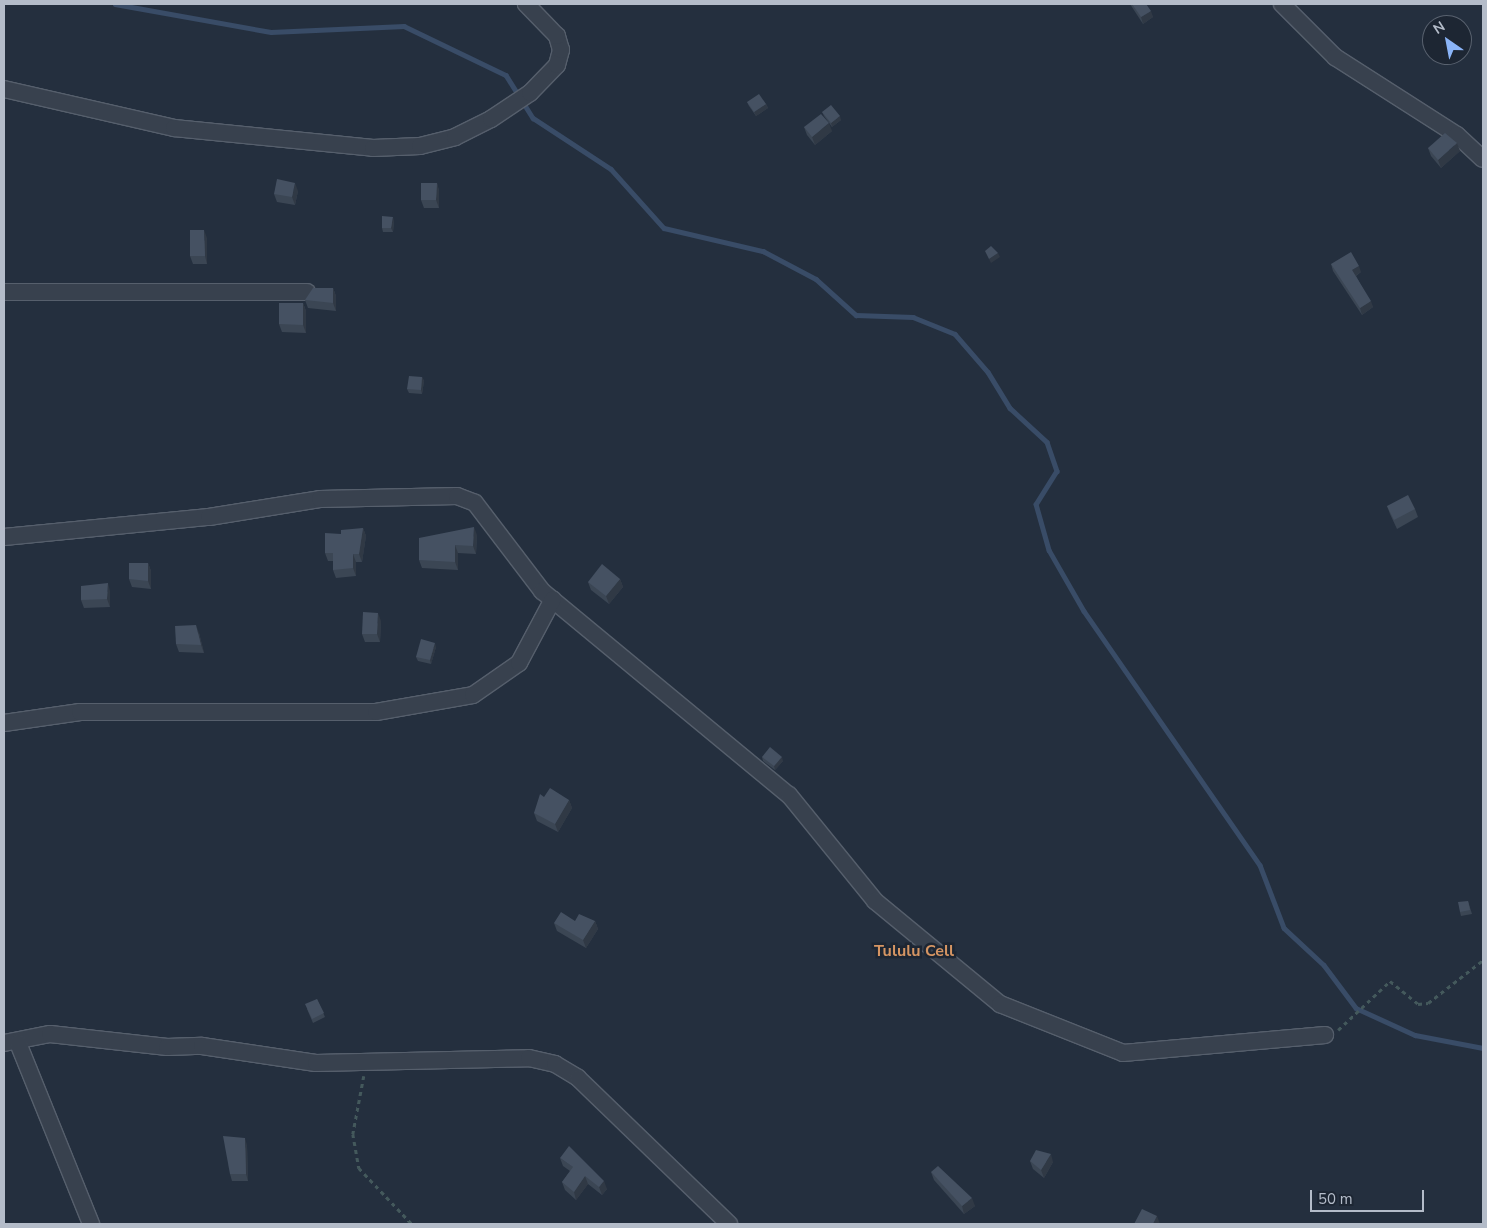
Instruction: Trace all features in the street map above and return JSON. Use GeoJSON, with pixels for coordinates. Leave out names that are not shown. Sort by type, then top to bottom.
{"type":"FeatureCollection","features":[{"type":"Feature","properties":{"kind":"street"},"geometry":{"type":"LineString","coordinates":[[4,89],[174,128],[373,148],[420,146],[455,136],[514,104],[530,93],[557,65],[561,50],[557,36],[526,4]]}},
{"type":"Feature","properties":{"kind":"street"},"geometry":{"type":"LineString","coordinates":[[1282,4],[1335,57],[1457,135],[1483,159]]}},
{"type":"Feature","properties":{"kind":"street"},"geometry":{"type":"LineString","coordinates":[[4,292],[307,292]]}},
{"type":"Feature","properties":{"kind":"street"},"geometry":{"type":"LineString","coordinates":[[4,537],[209,517],[320,499],[457,496],[476,503],[553,599],[789,795],[875,901],[1000,1004],[1123,1053],[1325,1035]]}},
{"type":"Feature","properties":{"kind":"street"},"geometry":{"type":"LineString","coordinates":[[4,723],[80,712],[376,712],[473,695],[519,663],[553,599]]}},
{"type":"Feature","properties":{"kind":"street"},"geometry":{"type":"LineString","coordinates":[[91,1224],[11,1043],[50,1034],[166,1047],[202,1046],[316,1063],[529,1058],[555,1064],[578,1078],[729,1224]]}},
{"type":"Feature","properties":{"kind":"path"},"geometry":{"type":"LineString","coordinates":[[1353,1018],[1390,981],[1418,1004],[1428,1003],[1483,960]]}},
{"type":"Feature","properties":{"kind":"path"},"geometry":{"type":"LineString","coordinates":[[365,1063],[353,1134],[359,1168],[412,1224]]}},
{"type":"Feature","properties":{"kind":"building"},"geometry":{"type":"Polygon","coordinates":[[[1132,4],[1146,4],[1151,11],[1141,17],[1132,4]]]}},
{"type":"Feature","properties":{"kind":"building"},"geometry":{"type":"Polygon","coordinates":[[[759,94],[766,104],[754,112],[747,102],[759,94]]]}},
{"type":"Feature","properties":{"kind":"building"},"geometry":{"type":"Polygon","coordinates":[[[831,105],[840,116],[831,123],[822,112],[831,105]]]}},
{"type":"Feature","properties":{"kind":"building"},"geometry":{"type":"Polygon","coordinates":[[[821,114],[829,123],[812,137],[804,127],[821,114]]]}},
{"type":"Feature","properties":{"kind":"building"},"geometry":{"type":"Polygon","coordinates":[[[1445,133],[1457,143],[1438,160],[1428,148],[1445,133]]]}},
{"type":"Feature","properties":{"kind":"building"},"geometry":{"type":"Polygon","coordinates":[[[277,179],[295,183],[292,197],[274,194],[277,179]]]}},
{"type":"Feature","properties":{"kind":"building"},"geometry":{"type":"Polygon","coordinates":[[[421,183],[437,183],[436,200],[421,200],[421,183]]]}},
{"type":"Feature","properties":{"kind":"building"},"geometry":{"type":"Polygon","coordinates":[[[382,216],[393,217],[391,228],[382,228],[382,216]]]}},
{"type":"Feature","properties":{"kind":"building"},"geometry":{"type":"Polygon","coordinates":[[[190,230],[204,230],[205,256],[190,256],[190,230]]]}},
{"type":"Feature","properties":{"kind":"building"},"geometry":{"type":"Polygon","coordinates":[[[991,246],[998,253],[989,259],[985,251],[991,246]]]}},
{"type":"Feature","properties":{"kind":"building"},"geometry":{"type":"Polygon","coordinates":[[[1351,252],[1359,266],[1352,270],[1371,301],[1360,308],[1331,264],[1351,252]]]}},
{"type":"Feature","properties":{"kind":"building"},"geometry":{"type":"Polygon","coordinates":[[[313,288],[333,288],[333,303],[305,300],[313,288]]]}},
{"type":"Feature","properties":{"kind":"building"},"geometry":{"type":"Polygon","coordinates":[[[279,303],[303,303],[303,325],[279,324],[279,303]]]}},
{"type":"Feature","properties":{"kind":"building"},"geometry":{"type":"Polygon","coordinates":[[[409,376],[422,377],[421,390],[407,389],[409,376]]]}},
{"type":"Feature","properties":{"kind":"building"},"geometry":{"type":"Polygon","coordinates":[[[1408,495],[1415,509],[1394,520],[1387,506],[1408,495]]]}},
{"type":"Feature","properties":{"kind":"building"},"geometry":{"type":"Polygon","coordinates":[[[474,527],[473,546],[455,545],[455,562],[419,560],[419,538],[474,527]]]}},
{"type":"Feature","properties":{"kind":"building"},"geometry":{"type":"Polygon","coordinates":[[[363,528],[359,554],[353,554],[353,568],[333,570],[333,553],[325,553],[325,533],[341,534],[341,530],[363,528]]]}},
{"type":"Feature","properties":{"kind":"building"},"geometry":{"type":"Polygon","coordinates":[[[129,563],[148,563],[148,581],[129,579],[129,563]]]}},
{"type":"Feature","properties":{"kind":"building"},"geometry":{"type":"Polygon","coordinates":[[[602,564],[620,579],[606,596],[588,582],[602,564]]]}},
{"type":"Feature","properties":{"kind":"building"},"geometry":{"type":"Polygon","coordinates":[[[108,583],[107,599],[81,600],[81,586],[108,583]]]}},
{"type":"Feature","properties":{"kind":"building"},"geometry":{"type":"Polygon","coordinates":[[[363,612],[378,613],[377,634],[362,634],[363,612]]]}},
{"type":"Feature","properties":{"kind":"building"},"geometry":{"type":"Polygon","coordinates":[[[196,625],[201,645],[176,644],[175,626],[196,625]]]}},
{"type":"Feature","properties":{"kind":"building"},"geometry":{"type":"Polygon","coordinates":[[[421,639],[435,643],[430,660],[416,657],[421,639]]]}},
{"type":"Feature","properties":{"kind":"building"},"geometry":{"type":"Polygon","coordinates":[[[770,747],[782,757],[774,766],[762,757],[770,747]]]}},
{"type":"Feature","properties":{"kind":"building"},"geometry":{"type":"Polygon","coordinates":[[[550,788],[569,800],[555,824],[534,813],[540,794],[544,797],[550,788]]]}},
{"type":"Feature","properties":{"kind":"building"},"geometry":{"type":"Polygon","coordinates":[[[1468,901],[1470,910],[1460,912],[1458,902],[1468,901]]]}},
{"type":"Feature","properties":{"kind":"building"},"geometry":{"type":"Polygon","coordinates":[[[561,912],[575,921],[579,914],[595,921],[583,940],[554,923],[561,912]]]}},
{"type":"Feature","properties":{"kind":"building"},"geometry":{"type":"Polygon","coordinates":[[[317,999],[324,1013],[312,1019],[305,1004],[317,999]]]}},
{"type":"Feature","properties":{"kind":"building"},"geometry":{"type":"Polygon","coordinates":[[[223,1136],[245,1138],[246,1174],[230,1174],[223,1136]]]}},
{"type":"Feature","properties":{"kind":"building"},"geometry":{"type":"Polygon","coordinates":[[[569,1146],[604,1181],[599,1187],[585,1176],[574,1192],[562,1182],[573,1167],[560,1158],[569,1146]]]}},
{"type":"Feature","properties":{"kind":"building"},"geometry":{"type":"Polygon","coordinates":[[[1036,1150],[1051,1154],[1041,1170],[1030,1161],[1036,1150]]]}},
{"type":"Feature","properties":{"kind":"building"},"geometry":{"type":"Polygon","coordinates":[[[938,1166],[972,1198],[962,1206],[931,1172],[938,1166]]]}},
{"type":"Feature","properties":{"kind":"building"},"geometry":{"type":"Polygon","coordinates":[[[1142,1209],[1157,1216],[1153,1224],[1134,1224],[1142,1209]]]}},
{"type":"Feature","properties":{"kind":"waterway"},"geometry":{"type":"LineString","coordinates":[[115,4],[271,32],[404,26],[506,75],[533,118],[611,169],[664,228],[763,251],[816,279],[856,315],[913,317],[955,334],[988,372],[1010,408],[1047,442],[1057,471],[1036,504],[1049,550],[1084,611],[1260,865],[1284,928],[1324,965],[1356,1008],[1415,1035],[1483,1048]]}},
{"type":"Feature","properties":{"kind":"district","name":"Tululu Cell"},"geometry":{"type":"Point","coordinates":[914,951]}}]}
